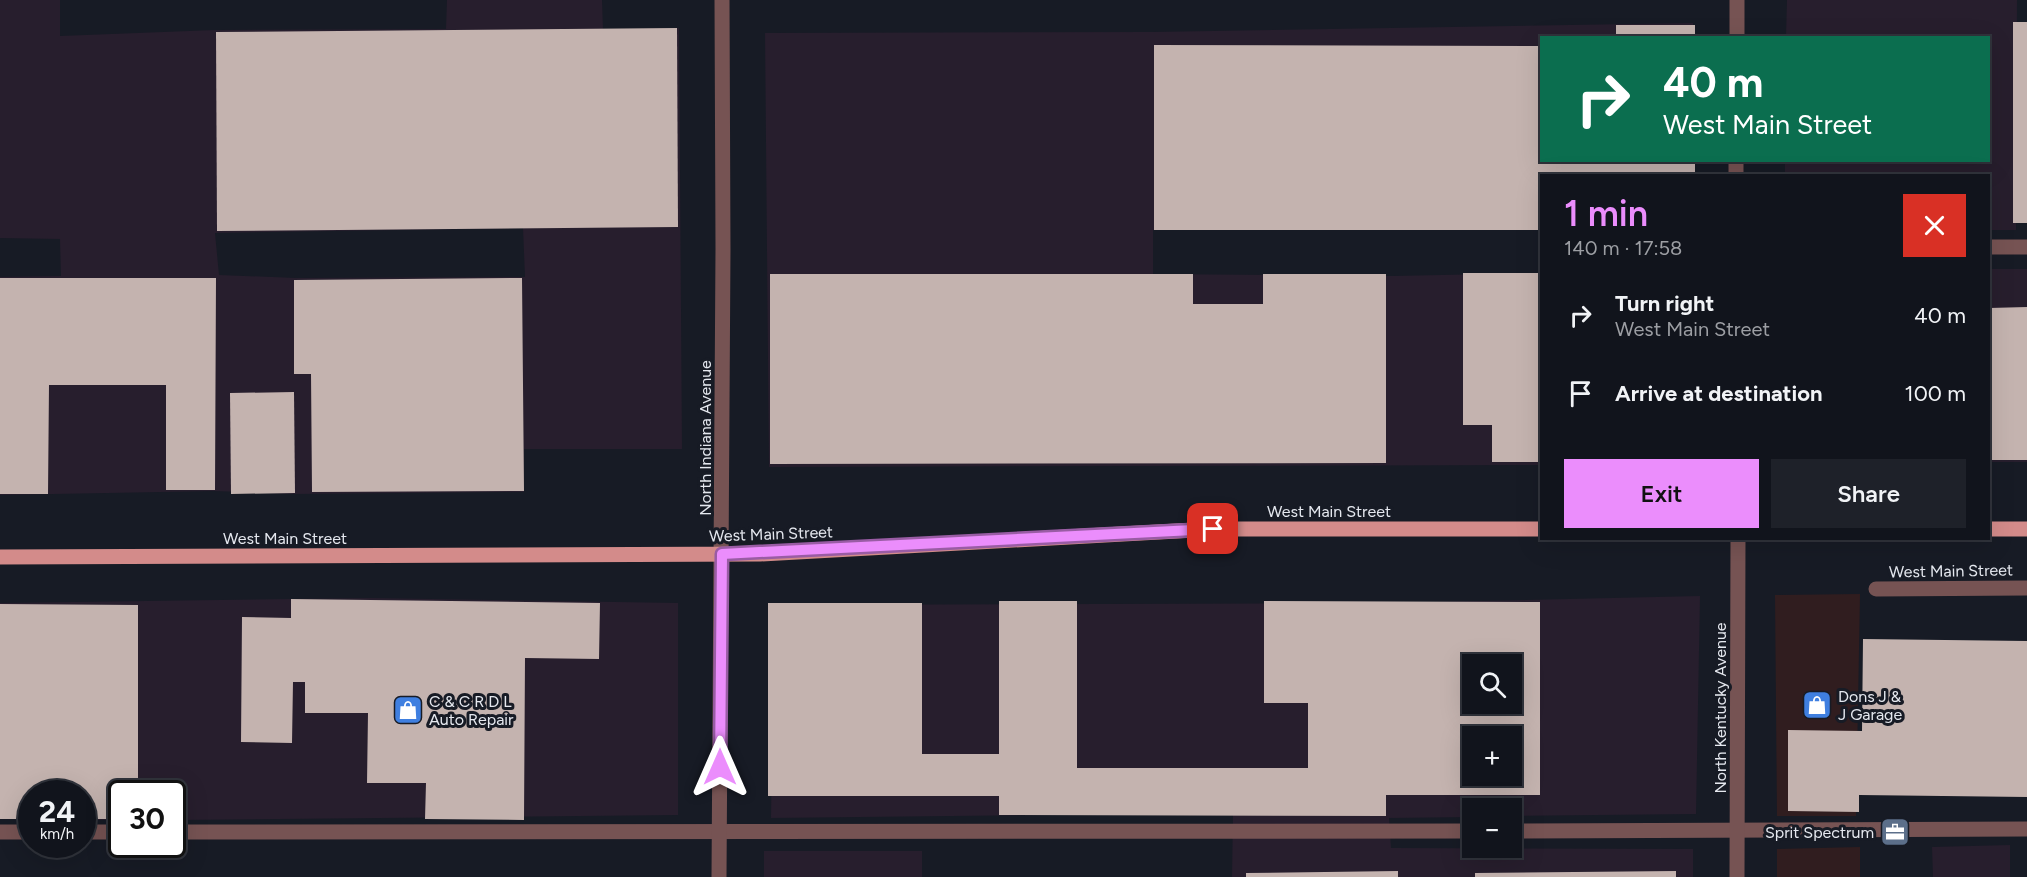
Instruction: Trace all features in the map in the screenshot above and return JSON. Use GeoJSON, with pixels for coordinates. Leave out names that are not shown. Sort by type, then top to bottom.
{"type":"FeatureCollection","features":[{"type":"Feature","properties":{"kind":"main road","name":"West Main Street"},"geometry":{"type":"LineString","coordinates":[[0,557],[722,554],[1213,529],[1540,529]]}},
{"type":"Feature","properties":{"kind":"main road"},"geometry":{"type":"LineString","coordinates":[[1990,529],[2027,529]]}},
{"type":"Feature","properties":{"kind":"street","name":"North Indiana Avenue"},"geometry":{"type":"LineString","coordinates":[[719,877],[722,554],[722,0]]}},
{"type":"Feature","properties":{"kind":"street"},"geometry":{"type":"LineString","coordinates":[[1737,0],[1737,36]]}},
{"type":"Feature","properties":{"kind":"street"},"geometry":{"type":"LineString","coordinates":[[1990,247],[2027,247]]}},
{"type":"Feature","properties":{"kind":"street","name":"North Kentucky Avenue"},"geometry":{"type":"LineString","coordinates":[[1737,877],[1738,540]]}},
{"type":"Feature","properties":{"kind":"street","name":"West Main Street"},"geometry":{"type":"LineString","coordinates":[[1876,589],[2027,588]]}},
{"type":"Feature","properties":{"kind":"street"},"geometry":{"type":"LineString","coordinates":[[1522,831],[2027,829]]}},
{"type":"Feature","properties":{"kind":"street"},"geometry":{"type":"LineString","coordinates":[[186,832],[1462,831]]}},
{"type":"Feature","properties":{"kind":"street"},"geometry":{"type":"LineString","coordinates":[[0,832],[18,832]]}},
{"type":"Feature","properties":{"kind":"shaded area"},"geometry":{"type":"Polygon","coordinates":[[[0,0],[60,0],[60,36],[215,30],[446,29],[447,0],[602,0],[603,30],[679,28],[682,449],[524,449],[524,492],[294,494],[214,491],[0,495],[0,277],[61,276],[60,239],[0,238],[0,0]],[[523,228],[215,233],[219,275],[296,278],[525,277],[523,228]]]}},
{"type":"Feature","properties":{"kind":"shaded area"},"geometry":{"type":"Polygon","coordinates":[[[1787,0],[2017,0],[2016,230],[1990,230],[1990,174],[1785,174],[1785,162],[1990,162],[1990,36],[1786,36],[1787,0]]]}},
{"type":"Feature","properties":{"kind":"shaded area"},"geometry":{"type":"Polygon","coordinates":[[[1693,23],[1693,36],[1540,36],[1540,162],[1542,162],[1542,174],[1540,174],[1540,230],[1153,230],[1153,274],[1393,276],[1540,273],[1540,465],[769,467],[765,33],[1152,32],[1693,23]]]}},
{"type":"Feature","properties":{"kind":"shaded area"},"geometry":{"type":"Polygon","coordinates":[[[1990,269],[2027,269],[2027,462],[1990,462],[1990,269]]]}},
{"type":"Feature","properties":{"kind":"shaded area","name":"Dons J & J Garage"},"geometry":{"type":"Polygon","coordinates":[[[1860,594],[1856,816],[1777,816],[1775,595],[1860,594]]]}},
{"type":"Feature","properties":{"kind":"shaded area"},"geometry":{"type":"Polygon","coordinates":[[[1700,596],[1696,814],[1522,816],[1522,798],[1462,798],[1462,817],[1389,818],[1391,848],[1462,848],[1462,858],[1522,858],[1522,848],[1693,849],[1693,877],[1232,877],[1233,813],[771,818],[774,605],[1391,603],[1700,596]]]}},
{"type":"Feature","properties":{"kind":"shaded area"},"geometry":{"type":"Polygon","coordinates":[[[370,598],[678,603],[678,815],[186,820],[186,780],[108,780],[108,820],[96,820],[96,780],[18,780],[18,819],[0,819],[0,603],[370,598]]]}},
{"type":"Feature","properties":{"kind":"shaded area"},"geometry":{"type":"Polygon","coordinates":[[[2010,845],[2010,877],[1933,877],[1932,847],[2010,845]]]}},
{"type":"Feature","properties":{"kind":"shaded area"},"geometry":{"type":"Polygon","coordinates":[[[1860,847],[1860,877],[1777,877],[1777,849],[1860,847]]]}},
{"type":"Feature","properties":{"kind":"shaded area"},"geometry":{"type":"Polygon","coordinates":[[[764,851],[922,851],[922,877],[764,877],[764,851]]]}},
{"type":"Feature","properties":{"kind":"building"},"geometry":{"type":"Polygon","coordinates":[[[2013,22],[2027,22],[2027,223],[2013,223],[2013,22]]]}},
{"type":"Feature","properties":{"kind":"building"},"geometry":{"type":"Polygon","coordinates":[[[1616,25],[1695,25],[1695,36],[1616,36],[1616,25]]]}},
{"type":"Feature","properties":{"kind":"building"},"geometry":{"type":"Polygon","coordinates":[[[677,28],[678,227],[217,231],[216,32],[677,28]]]}},
{"type":"Feature","properties":{"kind":"building"},"geometry":{"type":"Polygon","coordinates":[[[1154,45],[1540,46],[1540,162],[1695,162],[1695,174],[1540,174],[1540,230],[1154,230],[1154,45]]]}},
{"type":"Feature","properties":{"kind":"building"},"geometry":{"type":"Polygon","coordinates":[[[1463,273],[1540,273],[1540,462],[1492,462],[1492,425],[1463,425],[1463,273]]]}},
{"type":"Feature","properties":{"kind":"building"},"geometry":{"type":"Polygon","coordinates":[[[770,274],[1193,274],[1193,304],[1263,304],[1263,274],[1386,274],[1386,463],[770,464],[770,274]]]}},
{"type":"Feature","properties":{"kind":"building"},"geometry":{"type":"Polygon","coordinates":[[[0,278],[216,278],[215,490],[166,490],[166,385],[49,385],[48,494],[0,494],[0,278]]]}},
{"type":"Feature","properties":{"kind":"building"},"geometry":{"type":"Polygon","coordinates":[[[522,278],[524,491],[312,492],[311,374],[294,374],[294,280],[522,278]]]}},
{"type":"Feature","properties":{"kind":"building"},"geometry":{"type":"Polygon","coordinates":[[[2027,307],[2027,460],[1990,460],[1990,308],[2027,307]]]}},
{"type":"Feature","properties":{"kind":"building"},"geometry":{"type":"Polygon","coordinates":[[[294,392],[295,493],[231,494],[230,393],[294,392]]]}},
{"type":"Feature","properties":{"kind":"building"},"geometry":{"type":"Polygon","coordinates":[[[291,599],[600,603],[599,659],[525,658],[524,820],[425,819],[426,783],[367,783],[368,713],[305,713],[305,682],[293,682],[292,743],[241,742],[242,617],[291,618],[291,599]]]}},
{"type":"Feature","properties":{"kind":"building"},"geometry":{"type":"Polygon","coordinates":[[[999,601],[1077,601],[1077,768],[1308,768],[1308,703],[1264,703],[1264,601],[1540,602],[1540,795],[1386,795],[1386,816],[999,815],[999,796],[768,796],[768,603],[922,603],[922,754],[999,754],[999,601]]]}},
{"type":"Feature","properties":{"kind":"building"},"geometry":{"type":"Polygon","coordinates":[[[0,604],[138,605],[138,780],[108,780],[108,819],[96,819],[96,780],[18,780],[18,819],[0,819],[0,604]]]}},
{"type":"Feature","properties":{"kind":"building"},"geometry":{"type":"Polygon","coordinates":[[[1863,639],[2027,641],[2027,797],[1859,795],[1859,812],[1788,811],[1788,730],[1862,731],[1863,639]]]}},
{"type":"Feature","properties":{"kind":"building"},"geometry":{"type":"Polygon","coordinates":[[[1398,871],[1398,877],[1246,877],[1246,873],[1398,871]]]}},
{"type":"Feature","properties":{"kind":"building"},"geometry":{"type":"Polygon","coordinates":[[[1676,871],[1676,877],[1475,877],[1475,873],[1676,871]]]}},
{"type":"Feature","properties":{"kind":"place","name":"Dons J & J Garage"},"geometry":{"type":"Point","coordinates":[1817,705]}},
{"type":"Feature","properties":{"kind":"place","name":"C & C R D L Auto Repair"},"geometry":{"type":"Point","coordinates":[408,710]}},
{"type":"Feature","properties":{"kind":"place","name":"Sprit Spectrum"},"geometry":{"type":"Point","coordinates":[1895,832]}},
{"type":"Feature","properties":{"kind":"route"},"geometry":{"type":"LineString","coordinates":[[720,767],[722,554],[760,554],[1213,529]]}}]}
